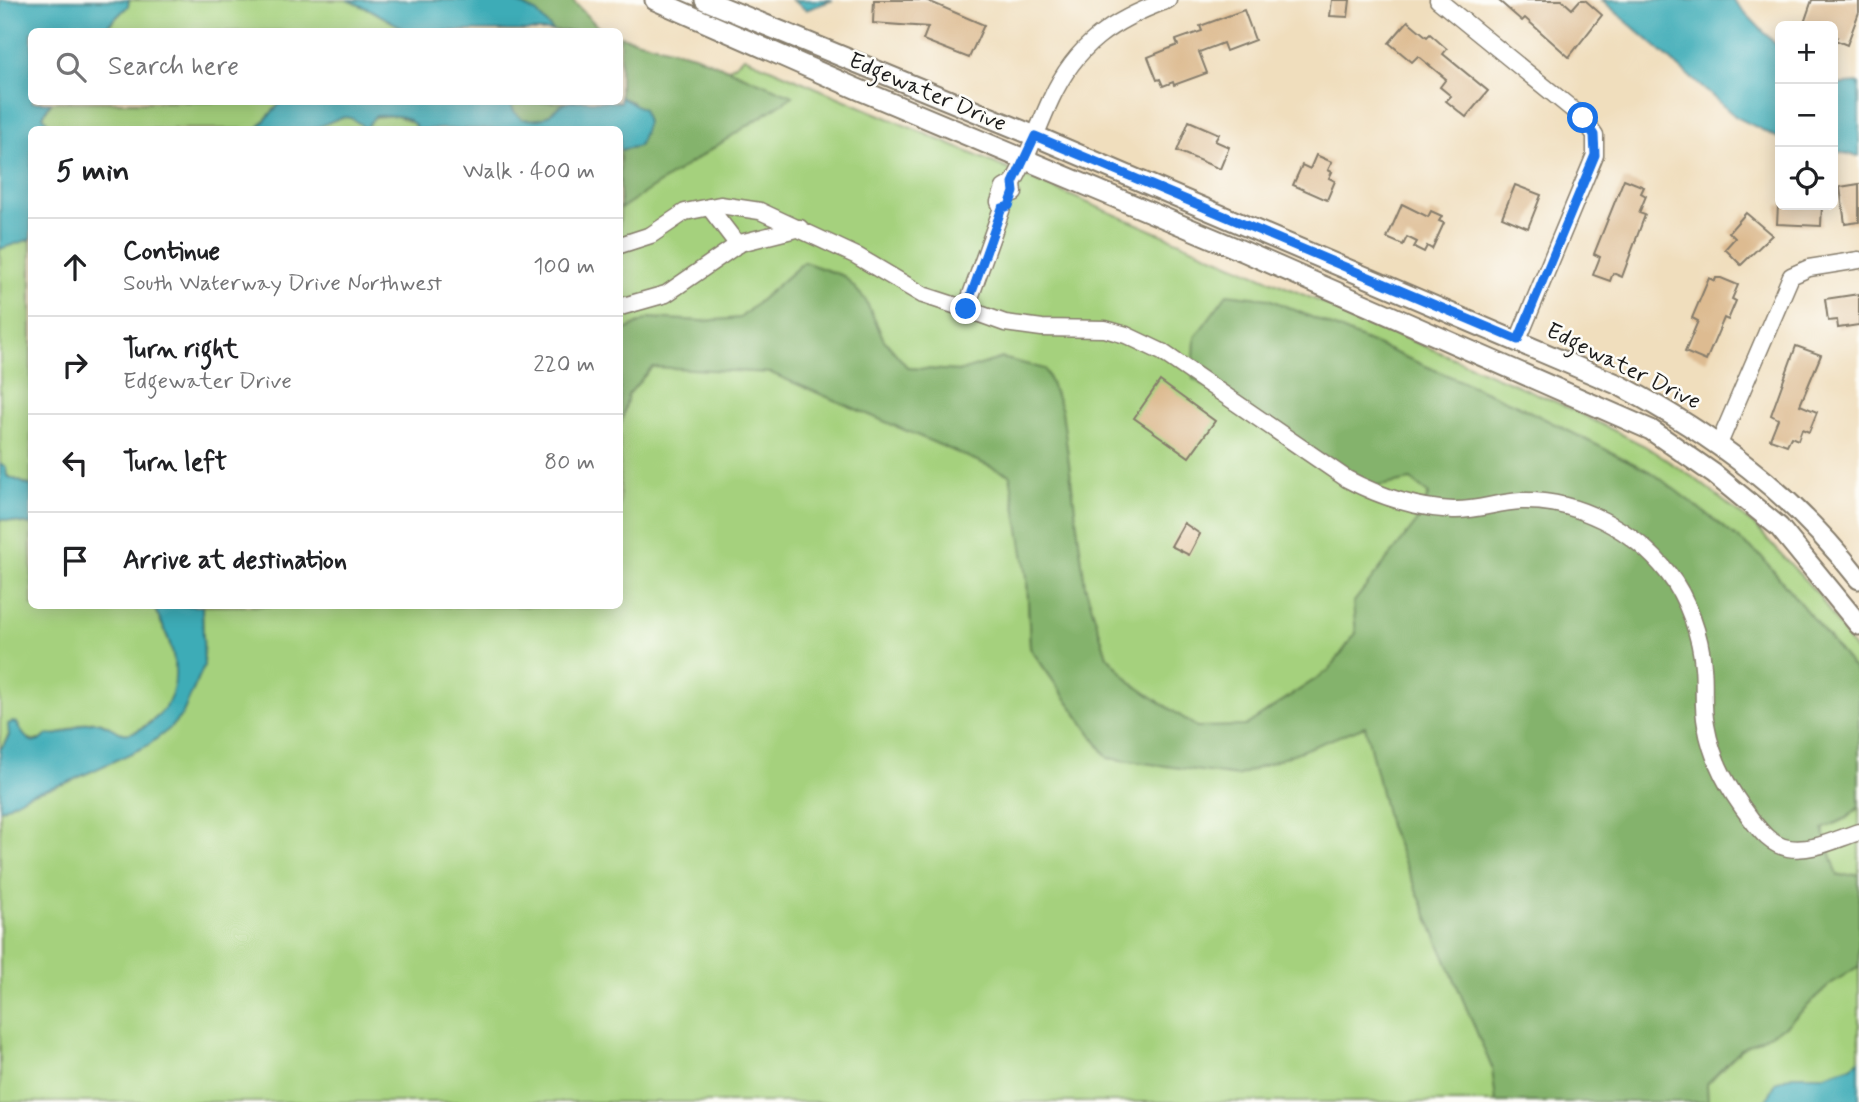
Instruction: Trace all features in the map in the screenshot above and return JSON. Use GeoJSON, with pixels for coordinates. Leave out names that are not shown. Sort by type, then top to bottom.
{"type":"FeatureCollection","features":[{"type":"Feature","properties":{"kind":"street","name":"Edgewater Drive"},"geometry":{"type":"LineString","coordinates":[[655,0],[1651,430],[1714,474],[1779,527],[1859,625]]}},
{"type":"Feature","properties":{"kind":"street","name":"Edgewater Drive"},"geometry":{"type":"LineString","coordinates":[[705,0],[1035,136],[1619,385],[1691,425],[1779,491],[1859,579]]}},
{"type":"Feature","properties":{"kind":"street"},"geometry":{"type":"LineString","coordinates":[[966,309],[1002,208],[999,202],[1004,188],[1013,183],[1061,79],[1086,47],[1118,21],[1168,0]]}},
{"type":"Feature","properties":{"kind":"street"},"geometry":{"type":"LineString","coordinates":[[1438,0],[1583,118],[1594,135],[1595,155],[1518,340]]}},
{"type":"Feature","properties":{"kind":"street"},"geometry":{"type":"LineString","coordinates":[[623,243],[651,235],[685,212],[720,205],[760,211],[857,256],[922,295],[1005,323],[1042,328],[1104,328],[1126,335],[1162,352],[1347,479],[1380,496],[1415,506],[1455,510],[1521,501],[1550,503],[1578,509],[1617,527],[1669,573],[1684,601],[1696,631],[1703,664],[1706,724],[1717,766],[1759,829],[1772,842],[1787,848],[1821,846],[1859,832]]}},
{"type":"Feature","properties":{"kind":"street"},"geometry":{"type":"LineString","coordinates":[[709,207],[738,245]]}},
{"type":"Feature","properties":{"kind":"street"},"geometry":{"type":"LineString","coordinates":[[623,306],[666,294],[738,245],[800,228]]}},
{"type":"Feature","properties":{"kind":"street"},"geometry":{"type":"LineString","coordinates":[[1719,444],[1791,276],[1809,268],[1859,260]]}},
{"type":"Feature","properties":{"kind":"green space"},"geometry":{"type":"Polygon","coordinates":[[[129,0],[347,0],[403,28],[106,28],[128,6],[129,0]]]}},
{"type":"Feature","properties":{"kind":"green space"},"geometry":{"type":"Polygon","coordinates":[[[511,0],[572,0],[599,28],[550,28],[536,12],[511,0]]]}},
{"type":"Feature","properties":{"kind":"green space"},"geometry":{"type":"Polygon","coordinates":[[[623,37],[694,55],[793,96],[623,207],[623,149],[639,146],[632,102],[623,98],[623,37]]]}},
{"type":"Feature","properties":{"kind":"green space"},"geometry":{"type":"Polygon","coordinates":[[[744,57],[1561,404],[1645,446],[1697,480],[1756,527],[1818,594],[1859,657],[1859,1102],[0,1102],[0,810],[29,794],[66,783],[146,746],[204,666],[202,609],[623,609],[623,150],[744,57]],[[1027,577],[1030,648],[1108,758],[1145,763],[1027,577]]]}},
{"type":"Feature","properties":{"kind":"green space"},"geometry":{"type":"Polygon","coordinates":[[[49,105],[278,105],[260,126],[50,126],[43,116],[49,105]]]}},
{"type":"Feature","properties":{"kind":"green space"},"geometry":{"type":"Polygon","coordinates":[[[511,105],[565,105],[548,116],[531,120],[522,120],[511,105]]]}},
{"type":"Feature","properties":{"kind":"green space"},"geometry":{"type":"Polygon","coordinates":[[[396,115],[415,126],[319,126],[343,116],[356,119],[396,115]]]}},
{"type":"Feature","properties":{"kind":"green space"},"geometry":{"type":"Polygon","coordinates":[[[28,239],[28,485],[7,476],[0,463],[0,249],[28,239]]]}},
{"type":"Feature","properties":{"kind":"green space"},"geometry":{"type":"Polygon","coordinates":[[[804,262],[844,276],[865,299],[884,340],[908,368],[961,371],[1002,358],[1045,369],[1062,410],[1085,585],[1107,656],[1133,684],[1197,727],[1245,726],[1329,670],[1356,633],[1353,603],[1415,524],[1429,494],[1411,480],[1374,487],[1193,379],[1195,337],[1227,294],[1269,299],[1517,405],[1653,473],[1761,556],[1853,667],[1859,679],[1859,807],[1847,818],[1823,829],[1838,876],[1859,874],[1859,966],[1832,983],[1786,1026],[1741,1049],[1707,1084],[1708,1102],[1496,1102],[1492,1068],[1389,826],[1365,726],[1237,776],[1108,758],[1030,648],[1027,577],[1010,475],[771,373],[652,367],[628,395],[623,416],[623,331],[649,318],[703,321],[740,318],[804,262]]]}},
{"type":"Feature","properties":{"kind":"green space"},"geometry":{"type":"Polygon","coordinates":[[[0,519],[28,524],[28,609],[154,609],[172,651],[176,681],[172,696],[164,709],[137,731],[123,734],[94,721],[40,740],[23,736],[17,723],[0,750],[0,519]]]}},
{"type":"Feature","properties":{"kind":"water"},"geometry":{"type":"Polygon","coordinates":[[[0,0],[129,0],[128,6],[105,28],[28,28],[28,105],[49,105],[43,116],[50,126],[28,126],[28,240],[0,249],[0,0]]]}},
{"type":"Feature","properties":{"kind":"water"},"geometry":{"type":"Polygon","coordinates":[[[347,0],[511,0],[536,12],[550,28],[403,28],[347,0]]]}},
{"type":"Feature","properties":{"kind":"water"},"geometry":{"type":"Polygon","coordinates":[[[792,0],[833,0],[806,10],[792,0]]]}},
{"type":"Feature","properties":{"kind":"water"},"geometry":{"type":"Polygon","coordinates":[[[1602,0],[1733,0],[1775,44],[1775,136],[1736,117],[1602,0]]]}},
{"type":"Feature","properties":{"kind":"water"},"geometry":{"type":"Polygon","coordinates":[[[1859,83],[1859,156],[1838,152],[1838,85],[1859,83]]]}},
{"type":"Feature","properties":{"kind":"water"},"geometry":{"type":"Polygon","coordinates":[[[623,99],[643,109],[647,122],[639,146],[623,149],[623,126],[415,126],[409,120],[393,115],[375,116],[367,126],[344,117],[321,126],[260,126],[278,105],[511,105],[522,119],[545,117],[561,105],[623,105],[623,99]]]}},
{"type":"Feature","properties":{"kind":"water"},"geometry":{"type":"Polygon","coordinates":[[[0,463],[6,467],[7,476],[28,485],[28,524],[0,519],[0,463]]]}},
{"type":"Feature","properties":{"kind":"water"},"geometry":{"type":"Polygon","coordinates":[[[154,609],[202,609],[204,666],[182,715],[168,730],[147,746],[66,783],[29,794],[0,810],[0,750],[9,736],[8,724],[17,723],[25,736],[35,742],[48,734],[60,734],[89,722],[99,723],[121,733],[141,729],[158,716],[173,690],[174,662],[166,633],[154,609]]]}},
{"type":"Feature","properties":{"kind":"water"},"geometry":{"type":"Polygon","coordinates":[[[1859,1060],[1859,1102],[1766,1102],[1776,1082],[1792,1075],[1825,1075],[1851,1066],[1859,1060]]]}},
{"type":"Feature","properties":{"kind":"building"},"geometry":{"type":"Polygon","coordinates":[[[874,0],[926,0],[984,25],[969,58],[923,40],[928,27],[873,23],[874,0]]]}},
{"type":"Feature","properties":{"kind":"building"},"geometry":{"type":"Polygon","coordinates":[[[1332,0],[1350,0],[1348,17],[1330,16],[1332,0]]]}},
{"type":"Feature","properties":{"kind":"building"},"geometry":{"type":"Polygon","coordinates":[[[1498,0],[1562,0],[1572,9],[1580,0],[1585,0],[1602,15],[1569,57],[1525,18],[1522,21],[1498,0]]]}},
{"type":"Feature","properties":{"kind":"building"},"geometry":{"type":"Polygon","coordinates":[[[1812,0],[1859,0],[1859,12],[1847,45],[1838,41],[1838,21],[1805,21],[1812,0]]]}},
{"type":"Feature","properties":{"kind":"building"},"geometry":{"type":"Polygon","coordinates":[[[1244,10],[1255,40],[1226,51],[1223,43],[1199,52],[1207,73],[1174,85],[1173,82],[1163,86],[1160,79],[1157,80],[1148,57],[1178,45],[1176,40],[1202,31],[1200,26],[1244,10]]]}},
{"type":"Feature","properties":{"kind":"building"},"geometry":{"type":"Polygon","coordinates":[[[1408,21],[1427,37],[1430,34],[1447,49],[1443,54],[1488,91],[1466,117],[1446,101],[1451,96],[1440,87],[1446,79],[1418,56],[1412,62],[1389,43],[1408,21]]]}},
{"type":"Feature","properties":{"kind":"building"},"geometry":{"type":"Polygon","coordinates":[[[1189,121],[1219,134],[1215,141],[1229,147],[1220,169],[1177,151],[1189,121]]]}},
{"type":"Feature","properties":{"kind":"building"},"geometry":{"type":"Polygon","coordinates":[[[1316,155],[1332,162],[1328,170],[1332,172],[1329,178],[1335,181],[1327,200],[1293,185],[1302,165],[1310,169],[1316,155]]]}},
{"type":"Feature","properties":{"kind":"building"},"geometry":{"type":"Polygon","coordinates":[[[1624,179],[1644,187],[1641,193],[1646,196],[1639,213],[1645,215],[1622,277],[1613,273],[1610,281],[1593,275],[1600,257],[1594,254],[1624,179]]]}},
{"type":"Feature","properties":{"kind":"building"},"geometry":{"type":"Polygon","coordinates":[[[1859,184],[1859,222],[1845,224],[1840,187],[1859,184]]]}},
{"type":"Feature","properties":{"kind":"building"},"geometry":{"type":"Polygon","coordinates":[[[1515,185],[1541,195],[1528,228],[1502,217],[1515,185]]]}},
{"type":"Feature","properties":{"kind":"building"},"geometry":{"type":"Polygon","coordinates":[[[1402,204],[1428,217],[1431,211],[1442,216],[1439,221],[1444,223],[1432,249],[1427,246],[1424,252],[1414,247],[1417,242],[1407,237],[1403,245],[1387,238],[1402,204]]]}},
{"type":"Feature","properties":{"kind":"building"},"geometry":{"type":"Polygon","coordinates":[[[1778,210],[1822,210],[1821,226],[1777,224],[1778,210]]]}},
{"type":"Feature","properties":{"kind":"building"},"geometry":{"type":"Polygon","coordinates":[[[1746,213],[1772,235],[1741,265],[1725,249],[1735,238],[1729,232],[1746,213]]]}},
{"type":"Feature","properties":{"kind":"building"},"geometry":{"type":"Polygon","coordinates":[[[1709,278],[1715,281],[1716,278],[1721,278],[1738,285],[1732,299],[1736,301],[1728,320],[1724,318],[1706,361],[1685,352],[1698,321],[1692,318],[1709,278]]]}},
{"type":"Feature","properties":{"kind":"building"},"geometry":{"type":"Polygon","coordinates":[[[1859,294],[1859,325],[1838,328],[1837,320],[1828,321],[1825,299],[1859,294]]]}},
{"type":"Feature","properties":{"kind":"building"},"geometry":{"type":"Polygon","coordinates":[[[1796,346],[1821,355],[1800,405],[1817,412],[1809,432],[1802,429],[1798,440],[1791,437],[1787,445],[1770,439],[1778,419],[1771,415],[1796,346]]]}},
{"type":"Feature","properties":{"kind":"building"},"geometry":{"type":"Polygon","coordinates":[[[1160,381],[1215,421],[1189,457],[1134,418],[1160,381]]]}},
{"type":"Feature","properties":{"kind":"building"},"geometry":{"type":"Polygon","coordinates":[[[1184,523],[1200,534],[1189,555],[1171,546],[1184,523]]]}},
{"type":"Feature","properties":{"kind":"route"},"geometry":{"type":"LineString","coordinates":[[966,309],[1002,208],[1009,206],[1014,192],[1013,183],[1035,136],[1518,340],[1595,155],[1594,135],[1583,118]]}}]}
